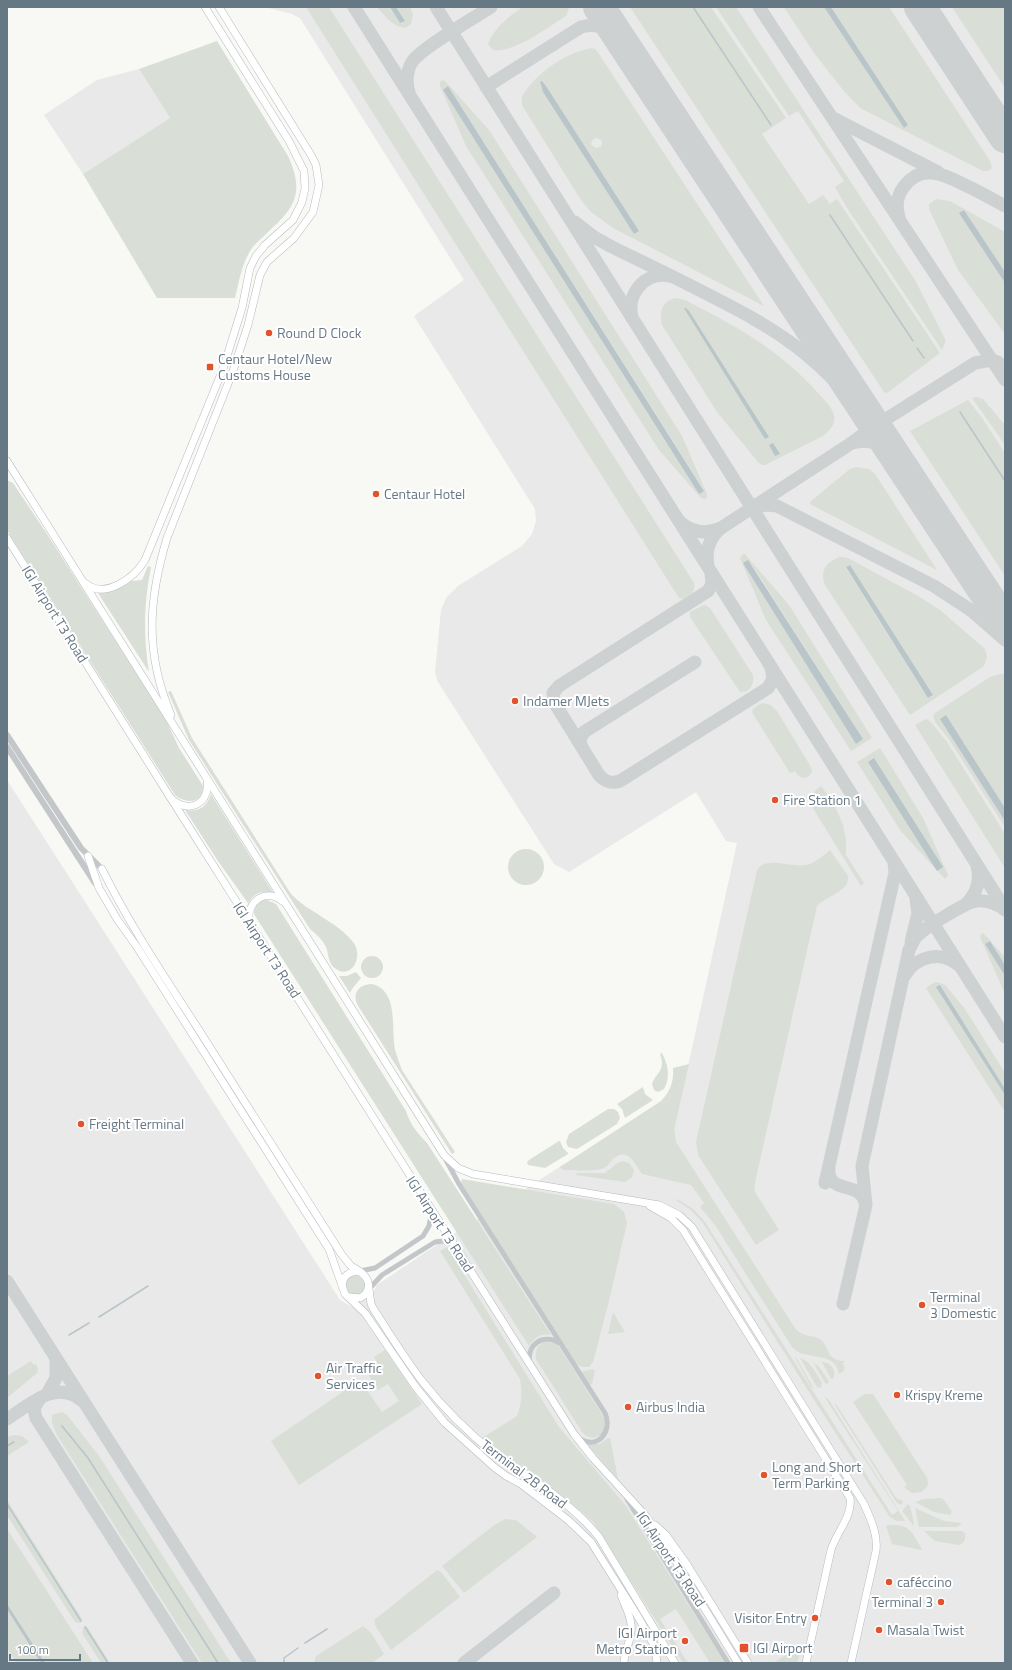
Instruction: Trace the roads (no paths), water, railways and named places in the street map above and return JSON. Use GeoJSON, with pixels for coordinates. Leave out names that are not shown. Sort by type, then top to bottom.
{"type":"FeatureCollection","features":[{"type":"Feature","properties":{"kind":"main road"},"geometry":{"type":"LineString","coordinates":[[82,580],[96,589],[107,589],[119,584],[137,571],[145,560],[223,369],[242,308],[250,268],[256,256],[265,245],[293,220],[302,202],[305,188],[304,171],[289,141],[205,7]]}},
{"type":"Feature","properties":{"kind":"main road"},"geometry":{"type":"LineString","coordinates":[[180,735],[164,699],[154,658],[152,614],[156,577],[167,538],[233,371],[248,325],[260,275],[267,262],[294,238],[309,219],[316,202],[319,185],[316,165],[311,155],[220,7]]}},
{"type":"Feature","properties":{"kind":"main road"},"geometry":{"type":"LineString","coordinates":[[7,461],[444,1155],[458,1168],[473,1174],[638,1201],[667,1208],[683,1218],[695,1232],[864,1504],[874,1528],[877,1541],[876,1551],[851,1663]]}},
{"type":"Feature","properties":{"kind":"main road"},"geometry":{"type":"LineString","coordinates":[[7,475],[16,479],[21,484]]}},
{"type":"Feature","properties":{"kind":"main road","name":"IGI Airport T3 Road"},"geometry":{"type":"LineString","coordinates":[[7,538],[251,926],[456,1246],[574,1434],[624,1494],[645,1515],[738,1663]]}},
{"type":"Feature","properties":{"kind":"main road"},"geometry":{"type":"LineString","coordinates":[[170,796],[180,805],[192,806],[198,803],[206,793],[208,787],[204,775]]}},
{"type":"Feature","properties":{"kind":"main road"},"geometry":{"type":"LineString","coordinates":[[88,856],[98,888],[326,1243],[343,1290],[349,1297],[360,1298],[367,1293],[369,1289],[369,1280],[366,1276],[351,1266],[342,1255],[143,943],[114,894],[102,869]]}},
{"type":"Feature","properties":{"kind":"main road"},"geometry":{"type":"LineString","coordinates":[[251,926],[249,913],[251,906],[261,897],[275,896],[286,904]]}},
{"type":"Feature","properties":{"kind":"main road"},"geometry":{"type":"LineString","coordinates":[[638,1201],[664,1213],[683,1230],[850,1498],[849,1512],[833,1543],[806,1663]]}},
{"type":"Feature","properties":{"kind":"main road"},"geometry":{"type":"LineString","coordinates":[[342,1286],[344,1278],[347,1274],[359,1271]]}},
{"type":"Feature","properties":{"kind":"main road","name":"Terminal 2B Road"},"geometry":{"type":"LineString","coordinates":[[369,1289],[373,1308],[421,1380],[453,1417],[497,1456],[510,1466],[525,1474],[573,1510],[590,1527],[628,1584],[675,1663]]}},
{"type":"Feature","properties":{"kind":"main road","name":"Terminal 2B Road"},"geometry":{"type":"LineString","coordinates":[[349,1297],[366,1313],[415,1386],[444,1422],[494,1467],[506,1476],[521,1484],[577,1527],[591,1542],[655,1647],[657,1663]]}},
{"type":"Feature","properties":{"kind":"main road"},"geometry":{"type":"LineString","coordinates":[[494,1467],[499,1461],[497,1456]]}},
{"type":"Feature","properties":{"kind":"main road"},"geometry":{"type":"LineString","coordinates":[[645,1515],[666,1535],[674,1546],[748,1663]]}},
{"type":"Feature","properties":{"kind":"main road"},"geometry":{"type":"LineString","coordinates":[[616,1581],[632,1628],[631,1636],[624,1656],[624,1663]]}},
{"type":"Feature","properties":{"kind":"street"},"geometry":{"type":"LineString","coordinates":[[7,734],[78,843],[88,856],[102,869]]}},
{"type":"Feature","properties":{"kind":"street"},"geometry":{"type":"LineString","coordinates":[[7,747],[98,888]]}},
{"type":"Feature","properties":{"kind":"street"},"geometry":{"type":"LineString","coordinates":[[444,1155],[459,1184],[608,1419],[607,1430],[604,1435],[594,1442],[583,1441],[574,1434]]}},
{"type":"Feature","properties":{"kind":"street"},"geometry":{"type":"LineString","coordinates":[[359,1271],[366,1271],[375,1268],[423,1236],[429,1226],[432,1210]]}},
{"type":"Feature","properties":{"kind":"street"},"geometry":{"type":"LineString","coordinates":[[369,1289],[382,1274],[434,1242],[442,1241],[456,1246]]}},
{"type":"Feature","properties":{"kind":"street"},"geometry":{"type":"LineString","coordinates":[[532,1367],[529,1355],[534,1344],[546,1339],[553,1339],[563,1347]]}},
{"type":"Feature","properties":{"kind":"street"},"geometry":{"type":"LineString","coordinates":[[624,1494],[634,1513],[728,1663]]}},
{"type":"Feature","properties":{"kind":"waterway"},"geometry":{"type":"LineString","coordinates":[[693,7],[771,125]]}},
{"type":"Feature","properties":{"kind":"waterway"},"geometry":{"type":"LineString","coordinates":[[830,215],[913,341]]}},
{"type":"Feature","properties":{"kind":"waterway"},"geometry":{"type":"LineString","coordinates":[[917,348],[924,358]]}},
{"type":"Feature","properties":{"kind":"waterway"},"geometry":{"type":"LineString","coordinates":[[960,412],[1005,481]]}},
{"type":"Feature","properties":{"kind":"waterway"},"geometry":{"type":"LineString","coordinates":[[99,1317],[148,1286]]}},
{"type":"Feature","properties":{"kind":"waterway"},"geometry":{"type":"LineString","coordinates":[[69,1335],[89,1323]]}},
{"type":"Feature","properties":{"kind":"waterway"},"geometry":{"type":"LineString","coordinates":[[62,1426],[88,1458],[218,1663]]}},
{"type":"Feature","properties":{"kind":"waterway"},"geometry":{"type":"LineString","coordinates":[[7,1446],[14,1442]]}},
{"type":"Feature","properties":{"kind":"waterway"},"geometry":{"type":"LineString","coordinates":[[7,1504],[81,1621]]}},
{"type":"Feature","properties":{"kind":"waterway"},"geometry":{"type":"LineString","coordinates":[[85,1627],[108,1663]]}},
{"type":"Feature","properties":{"kind":"waterway"},"geometry":{"type":"LineString","coordinates":[[305,1643],[327,1629]]}},
{"type":"Feature","properties":{"kind":"waterway"},"geometry":{"type":"LineString","coordinates":[[284,1663],[284,1658],[298,1648]]}},
{"type":"Feature","properties":{"kind":"place","name":"Round D Clock"},"geometry":{"type":"Point","coordinates":[269,333]}},
{"type":"Feature","properties":{"kind":"place","name":"Centaur Hotel/New Customs House"},"geometry":{"type":"Point","coordinates":[210,367]}},
{"type":"Feature","properties":{"kind":"place","name":"Centaur Hotel"},"geometry":{"type":"Point","coordinates":[376,494]}},
{"type":"Feature","properties":{"kind":"place","name":"Indamer MJets"},"geometry":{"type":"Point","coordinates":[515,701]}},
{"type":"Feature","properties":{"kind":"place","name":"Fire Station 1"},"geometry":{"type":"Point","coordinates":[775,800]}},
{"type":"Feature","properties":{"kind":"place","name":"Freight Terminal"},"geometry":{"type":"Point","coordinates":[81,1124]}},
{"type":"Feature","properties":{"kind":"place","name":"Terminal 3 Domestic"},"geometry":{"type":"Point","coordinates":[922,1305]}},
{"type":"Feature","properties":{"kind":"place","name":"Air Traffic Services"},"geometry":{"type":"Point","coordinates":[318,1376]}},
{"type":"Feature","properties":{"kind":"place","name":"Krispy Kreme"},"geometry":{"type":"Point","coordinates":[897,1395]}},
{"type":"Feature","properties":{"kind":"place","name":"Airbus India"},"geometry":{"type":"Point","coordinates":[628,1407]}},
{"type":"Feature","properties":{"kind":"place","name":"Long and Short Term Parking"},"geometry":{"type":"Point","coordinates":[764,1475]}},
{"type":"Feature","properties":{"kind":"place","name":"caféccino"},"geometry":{"type":"Point","coordinates":[889,1582]}},
{"type":"Feature","properties":{"kind":"place","name":"Terminal 3"},"geometry":{"type":"Point","coordinates":[941,1602]}},
{"type":"Feature","properties":{"kind":"place","name":"Visitor Entry"},"geometry":{"type":"Point","coordinates":[815,1618]}},
{"type":"Feature","properties":{"kind":"place","name":"Masala Twist"},"geometry":{"type":"Point","coordinates":[879,1630]}},
{"type":"Feature","properties":{"kind":"place","name":"IGI Airport Metro Station"},"geometry":{"type":"Point","coordinates":[685,1641]}},
{"type":"Feature","properties":{"kind":"place","name":"IGI Airport"},"geometry":{"type":"Point","coordinates":[744,1648]}}]}
